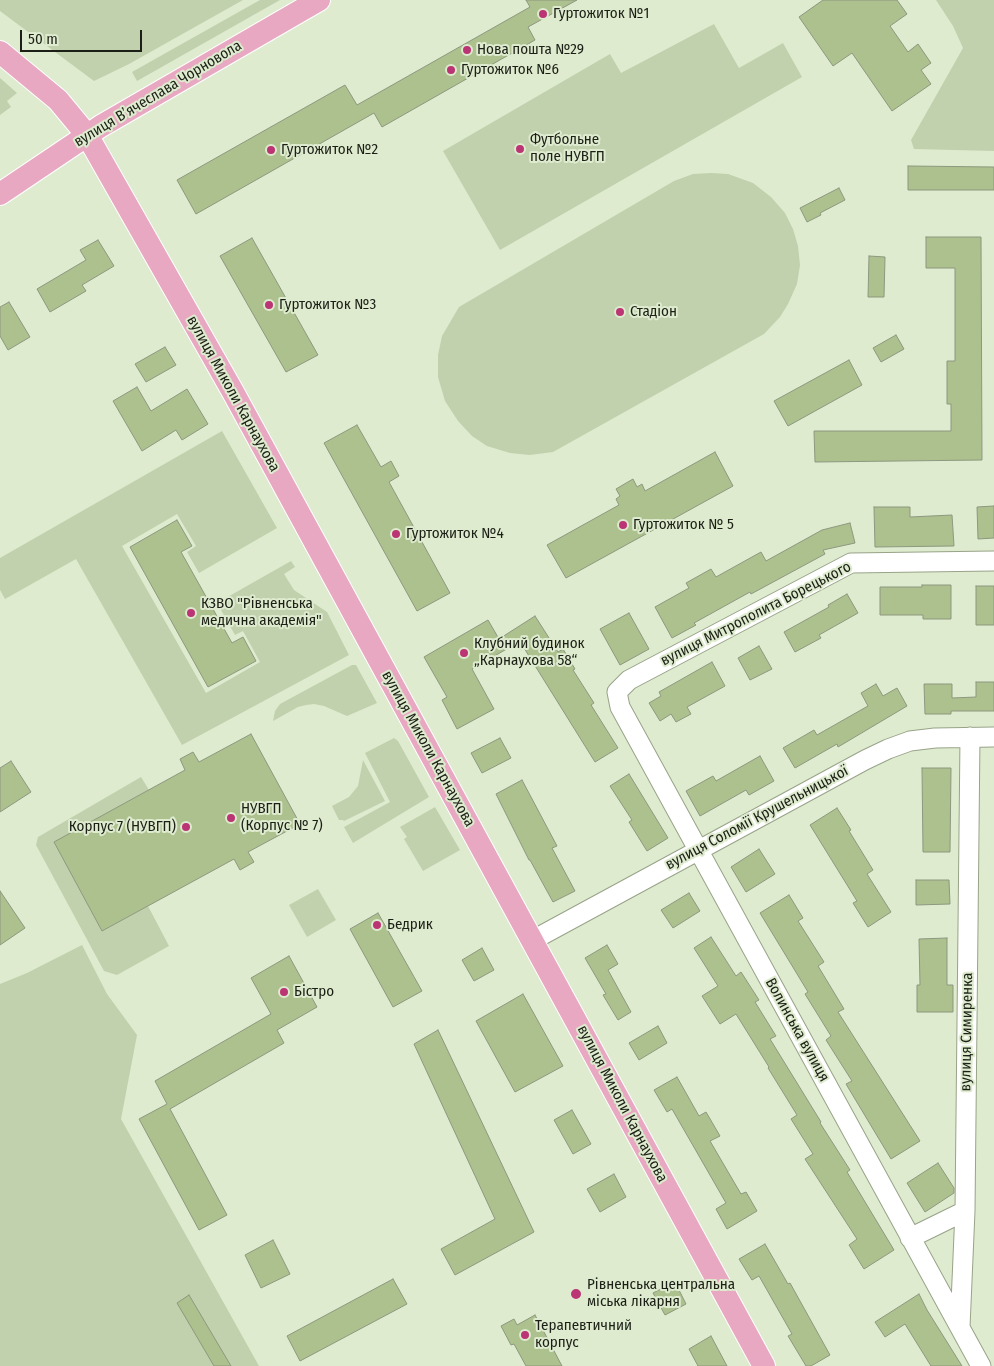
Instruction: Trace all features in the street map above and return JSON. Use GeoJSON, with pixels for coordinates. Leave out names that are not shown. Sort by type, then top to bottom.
{"type":"FeatureCollection","features":[{"type":"Feature","properties":{"kind":"main road","name":"вулиця Вʼячеслава Чорновола"},"geometry":{"type":"LineString","coordinates":[[0,194],[87,135],[319,0]]}},
{"type":"Feature","properties":{"kind":"main road","name":"вулиця Миколи Карнаухова"},"geometry":{"type":"LineString","coordinates":[[0,52],[58,100],[87,135],[233,392],[764,1366]]}},
{"type":"Feature","properties":{"kind":"street","name":"вулиця Митрополита Борецького"},"geometry":{"type":"LineString","coordinates":[[618,692],[629,680],[851,563],[994,561]]}},
{"type":"Feature","properties":{"kind":"street","name":"Волинська вулиця"},"geometry":{"type":"LineString","coordinates":[[618,692],[620,707],[981,1366]]}},
{"type":"Feature","properties":{"kind":"street","name":"вулиця Симиренка"},"geometry":{"type":"LineString","coordinates":[[960,1328],[965,1211],[970,737]]}},
{"type":"Feature","properties":{"kind":"street","name":"вулиця Соломії Крушельницької"},"geometry":{"type":"LineString","coordinates":[[533,940],[888,749],[910,741],[994,737]]}},
{"type":"Feature","properties":{"kind":"street"},"geometry":{"type":"LineString","coordinates":[[910,1238],[965,1211]]}},
{"type":"Feature","properties":{"kind":"green space"},"geometry":{"type":"Polygon","coordinates":[[[0,0],[243,0],[129,64],[94,81],[0,11],[0,0]]]}},
{"type":"Feature","properties":{"kind":"green space"},"geometry":{"type":"Polygon","coordinates":[[[260,0],[280,0],[137,81],[132,72],[260,0]]]}},
{"type":"Feature","properties":{"kind":"green space"},"geometry":{"type":"Polygon","coordinates":[[[936,0],[994,0],[994,151],[914,149],[911,140],[963,48],[953,26],[936,0]]]}},
{"type":"Feature","properties":{"kind":"green space"},"geometry":{"type":"Polygon","coordinates":[[[714,24],[739,68],[783,43],[802,77],[500,250],[443,151],[610,54],[621,73],[714,24]]]}},
{"type":"Feature","properties":{"kind":"green space"},"geometry":{"type":"Polygon","coordinates":[[[0,78],[17,93],[7,101],[11,107],[0,115],[0,78]]]}},
{"type":"Feature","properties":{"kind":"green space","name":"Стадіон"},"geometry":{"type":"Polygon","coordinates":[[[693,174],[728,174],[753,183],[771,197],[785,213],[793,229],[798,246],[800,265],[797,284],[780,317],[764,334],[553,452],[530,455],[510,453],[487,446],[472,436],[458,421],[445,401],[438,377],[438,355],[442,336],[459,307],[674,181],[693,174]]]}},
{"type":"Feature","properties":{"kind":"green space"},"geometry":{"type":"Polygon","coordinates":[[[222,431],[277,528],[199,573],[187,552],[196,546],[177,514],[122,546],[206,693],[260,662],[243,631],[235,635],[217,603],[291,561],[295,567],[284,574],[294,590],[327,612],[349,655],[182,745],[76,559],[5,599],[0,590],[0,558],[222,431]]]}},
{"type":"Feature","properties":{"kind":"green space"},"geometry":{"type":"Polygon","coordinates":[[[352,665],[356,665],[377,703],[347,716],[324,706],[306,705],[298,707],[273,721],[275,711],[280,704],[352,665]]]}},
{"type":"Feature","properties":{"kind":"green space"},"geometry":{"type":"Polygon","coordinates":[[[394,738],[398,741],[429,797],[353,843],[344,827],[390,802],[365,753],[394,738]]]}},
{"type":"Feature","properties":{"kind":"green space"},"geometry":{"type":"Polygon","coordinates":[[[363,760],[385,801],[344,821],[339,820],[332,806],[349,797],[358,786],[363,760]]]}},
{"type":"Feature","properties":{"kind":"green space"},"geometry":{"type":"Polygon","coordinates":[[[141,777],[149,790],[55,842],[102,931],[148,906],[169,946],[117,975],[104,971],[36,845],[38,837],[141,777]]]}},
{"type":"Feature","properties":{"kind":"green space"},"geometry":{"type":"Polygon","coordinates":[[[435,807],[460,850],[423,871],[404,839],[407,837],[400,827],[435,807]]]}},
{"type":"Feature","properties":{"kind":"green space"},"geometry":{"type":"Polygon","coordinates":[[[318,889],[336,920],[307,937],[289,905],[318,889]]]}},
{"type":"Feature","properties":{"kind":"green space"},"geometry":{"type":"Polygon","coordinates":[[[82,945],[107,994],[137,1035],[121,1119],[259,1366],[0,1366],[0,984],[27,973],[82,945]]]}},
{"type":"Feature","properties":{"kind":"building"},"geometry":{"type":"Polygon","coordinates":[[[526,0],[577,0],[528,27],[535,40],[382,127],[374,113],[196,214],[177,180],[345,85],[357,105],[530,7],[526,0]]]}},
{"type":"Feature","properties":{"kind":"building"},"geometry":{"type":"Polygon","coordinates":[[[823,0],[897,0],[907,14],[890,26],[908,52],[918,44],[931,63],[921,70],[931,84],[892,111],[852,53],[833,66],[799,17],[823,0]]]}},
{"type":"Feature","properties":{"kind":"building"},"geometry":{"type":"Polygon","coordinates":[[[908,166],[994,167],[994,190],[908,190],[908,166]]]}},
{"type":"Feature","properties":{"kind":"building"},"geometry":{"type":"Polygon","coordinates":[[[839,188],[845,200],[807,222],[800,208],[839,188]]]}},
{"type":"Feature","properties":{"kind":"building"},"geometry":{"type":"Polygon","coordinates":[[[926,237],[981,237],[982,460],[815,462],[814,431],[951,431],[951,404],[947,404],[947,361],[955,361],[955,268],[926,268],[926,237]]]}},
{"type":"Feature","properties":{"kind":"building","name":"Гуртожиток №3"},"geometry":{"type":"Polygon","coordinates":[[[252,238],[318,355],[286,372],[220,256],[252,238]]]}},
{"type":"Feature","properties":{"kind":"building"},"geometry":{"type":"Polygon","coordinates":[[[98,240],[114,266],[82,285],[86,291],[50,312],[37,289],[86,260],[80,250],[98,240]]]}},
{"type":"Feature","properties":{"kind":"building"},"geometry":{"type":"Polygon","coordinates":[[[869,256],[885,257],[884,297],[868,297],[869,256]]]}},
{"type":"Feature","properties":{"kind":"building"},"geometry":{"type":"Polygon","coordinates":[[[9,302],[30,337],[8,350],[0,336],[0,307],[9,302]]]}},
{"type":"Feature","properties":{"kind":"building"},"geometry":{"type":"Polygon","coordinates":[[[896,335],[904,349],[881,362],[873,348],[896,335]]]}},
{"type":"Feature","properties":{"kind":"building"},"geometry":{"type":"Polygon","coordinates":[[[165,347],[176,365],[146,382],[135,364],[165,347]]]}},
{"type":"Feature","properties":{"kind":"building"},"geometry":{"type":"Polygon","coordinates":[[[849,360],[862,385],[788,426],[774,401],[849,360]]]}},
{"type":"Feature","properties":{"kind":"building"},"geometry":{"type":"Polygon","coordinates":[[[137,387],[151,411],[187,389],[208,424],[182,440],[176,430],[142,451],[113,401],[137,387]]]}},
{"type":"Feature","properties":{"kind":"building","name":"Гуртожиток №4"},"geometry":{"type":"Polygon","coordinates":[[[357,425],[381,467],[391,461],[399,476],[389,482],[450,593],[417,611],[324,443],[357,425]]]}},
{"type":"Feature","properties":{"kind":"building","name":"Гуртожиток № 5"},"geometry":{"type":"Polygon","coordinates":[[[715,452],[733,486],[566,578],[547,545],[619,505],[616,499],[620,496],[616,489],[633,479],[637,487],[642,484],[645,491],[715,452]]]}},
{"type":"Feature","properties":{"kind":"building"},"geometry":{"type":"Polygon","coordinates":[[[994,506],[994,538],[978,539],[977,507],[994,506]]]}},
{"type":"Feature","properties":{"kind":"building"},"geometry":{"type":"Polygon","coordinates":[[[874,507],[910,507],[910,517],[952,515],[954,546],[875,547],[874,507]]]}},
{"type":"Feature","properties":{"kind":"building","name":"КЗВО \"Рівненська медична академія\""},"geometry":{"type":"Polygon","coordinates":[[[177,520],[192,546],[181,552],[232,643],[243,637],[256,661],[208,687],[130,547],[177,520]]]}},
{"type":"Feature","properties":{"kind":"building"},"geometry":{"type":"Polygon","coordinates":[[[850,523],[855,543],[823,550],[825,554],[751,594],[750,592],[694,623],[696,625],[672,638],[655,607],[689,588],[686,583],[711,569],[716,577],[761,552],[766,561],[822,530],[850,523]]]}},
{"type":"Feature","properties":{"kind":"building"},"geometry":{"type":"Polygon","coordinates":[[[922,585],[951,585],[951,619],[923,619],[923,615],[880,615],[880,587],[922,587],[922,585]]]}},
{"type":"Feature","properties":{"kind":"building"},"geometry":{"type":"Polygon","coordinates":[[[976,586],[994,586],[994,625],[976,625],[976,586]]]}},
{"type":"Feature","properties":{"kind":"building"},"geometry":{"type":"Polygon","coordinates":[[[847,594],[858,613],[819,635],[821,638],[795,652],[784,632],[829,607],[828,605],[847,594]]]}},
{"type":"Feature","properties":{"kind":"building"},"geometry":{"type":"Polygon","coordinates":[[[629,613],[649,649],[620,665],[600,629],[629,613]]]}},
{"type":"Feature","properties":{"kind":"building"},"geometry":{"type":"Polygon","coordinates":[[[535,616],[558,652],[563,649],[575,669],[573,670],[594,703],[591,705],[618,748],[595,762],[524,648],[521,650],[517,643],[472,669],[494,709],[457,729],[442,700],[447,697],[424,657],[488,620],[499,639],[535,616]]]}},
{"type":"Feature","properties":{"kind":"building"},"geometry":{"type":"Polygon","coordinates":[[[759,646],[772,669],[750,680],[738,658],[759,646]]]}},
{"type":"Feature","properties":{"kind":"building"},"geometry":{"type":"Polygon","coordinates":[[[712,662],[725,686],[687,707],[691,714],[676,722],[671,714],[660,721],[649,703],[661,696],[659,692],[712,662]]]}},
{"type":"Feature","properties":{"kind":"building"},"geometry":{"type":"Polygon","coordinates":[[[976,682],[994,682],[994,711],[951,711],[951,714],[925,714],[924,684],[952,684],[952,698],[976,697],[976,682]]]}},
{"type":"Feature","properties":{"kind":"building"},"geometry":{"type":"Polygon","coordinates":[[[876,684],[883,696],[897,688],[907,706],[838,747],[837,744],[795,768],[783,748],[814,730],[817,735],[868,706],[861,693],[876,684]]]}},
{"type":"Feature","properties":{"kind":"building"},"geometry":{"type":"Polygon","coordinates":[[[251,734],[300,824],[248,852],[254,862],[240,870],[234,859],[102,931],[54,842],[185,770],[180,759],[193,752],[199,762],[251,734]]]}},
{"type":"Feature","properties":{"kind":"building"},"geometry":{"type":"Polygon","coordinates":[[[500,738],[511,758],[482,773],[471,753],[500,738]]]}},
{"type":"Feature","properties":{"kind":"building"},"geometry":{"type":"Polygon","coordinates":[[[760,756],[774,781],[749,795],[746,790],[700,816],[686,791],[713,776],[716,781],[760,756]]]}},
{"type":"Feature","properties":{"kind":"building"},"geometry":{"type":"Polygon","coordinates":[[[11,761],[31,792],[0,812],[0,768],[11,761]]]}},
{"type":"Feature","properties":{"kind":"building"},"geometry":{"type":"Polygon","coordinates":[[[922,768],[951,768],[950,852],[923,852],[922,768]]]}},
{"type":"Feature","properties":{"kind":"building"},"geometry":{"type":"Polygon","coordinates":[[[629,774],[668,838],[647,851],[629,822],[632,820],[610,786],[629,774]]]}},
{"type":"Feature","properties":{"kind":"building"},"geometry":{"type":"Polygon","coordinates":[[[522,780],[557,846],[552,848],[575,891],[553,902],[529,860],[496,794],[522,780]]]}},
{"type":"Feature","properties":{"kind":"building"},"geometry":{"type":"Polygon","coordinates":[[[837,808],[873,870],[867,874],[891,912],[868,927],[853,903],[857,901],[810,825],[837,808]]]}},
{"type":"Feature","properties":{"kind":"building"},"geometry":{"type":"Polygon","coordinates":[[[759,849],[775,874],[746,892],[731,867],[759,849]]]}},
{"type":"Feature","properties":{"kind":"building"},"geometry":{"type":"Polygon","coordinates":[[[916,880],[949,880],[950,904],[916,905],[916,880]]]}},
{"type":"Feature","properties":{"kind":"building"},"geometry":{"type":"Polygon","coordinates":[[[0,891],[25,928],[0,945],[0,891]]]}},
{"type":"Feature","properties":{"kind":"building"},"geometry":{"type":"Polygon","coordinates":[[[689,893],[700,911],[673,928],[661,910],[689,893]]]}},
{"type":"Feature","properties":{"kind":"building"},"geometry":{"type":"Polygon","coordinates":[[[789,895],[803,918],[798,921],[824,962],[818,966],[844,1009],[838,1012],[920,1141],[891,1159],[846,1084],[852,1081],[826,1040],[831,1036],[805,994],[808,992],[760,913],[789,895]]]}},
{"type":"Feature","properties":{"kind":"building"},"geometry":{"type":"Polygon","coordinates":[[[378,913],[422,991],[393,1007],[350,929],[378,913]]]}},
{"type":"Feature","properties":{"kind":"building"},"geometry":{"type":"Polygon","coordinates":[[[711,937],[736,976],[741,972],[759,1000],[755,1002],[776,1036],[770,1039],[850,1170],[847,1172],[894,1250],[864,1269],[849,1245],[857,1239],[805,1159],[813,1154],[791,1119],[797,1115],[769,1067],[736,1014],[720,1024],[702,996],[718,986],[694,948],[711,937]]]}},
{"type":"Feature","properties":{"kind":"building"},"geometry":{"type":"Polygon","coordinates":[[[947,938],[947,985],[953,985],[953,1012],[917,1012],[917,985],[920,985],[919,939],[947,938]]]}},
{"type":"Feature","properties":{"kind":"building"},"geometry":{"type":"Polygon","coordinates":[[[607,945],[618,964],[608,970],[631,1012],[618,1020],[603,995],[606,994],[585,958],[607,945]]]}},
{"type":"Feature","properties":{"kind":"building"},"geometry":{"type":"Polygon","coordinates":[[[482,948],[494,970],[474,981],[462,960],[482,948]]]}},
{"type":"Feature","properties":{"kind":"building"},"geometry":{"type":"Polygon","coordinates":[[[289,956],[317,1007],[277,1030],[284,1043],[170,1109],[227,1215],[199,1230],[139,1119],[167,1104],[155,1081],[271,1014],[251,978],[289,956]]]}},
{"type":"Feature","properties":{"kind":"building"},"geometry":{"type":"Polygon","coordinates":[[[523,994],[563,1066],[515,1092],[476,1021],[523,994]]]}},
{"type":"Feature","properties":{"kind":"building"},"geometry":{"type":"Polygon","coordinates":[[[658,1026],[667,1043],[639,1060],[629,1043],[658,1026]]]}},
{"type":"Feature","properties":{"kind":"building"},"geometry":{"type":"Polygon","coordinates":[[[438,1030],[534,1232],[455,1275],[441,1249],[495,1219],[414,1044],[438,1030]]]}},
{"type":"Feature","properties":{"kind":"building"},"geometry":{"type":"Polygon","coordinates":[[[677,1077],[699,1116],[706,1112],[720,1136],[710,1141],[741,1194],[746,1192],[757,1211],[727,1229],[716,1209],[726,1203],[672,1109],[667,1112],[654,1090],[677,1077]]]}},
{"type":"Feature","properties":{"kind":"building"},"geometry":{"type":"Polygon","coordinates":[[[572,1110],[591,1144],[573,1154],[554,1120],[572,1110]]]}},
{"type":"Feature","properties":{"kind":"building"},"geometry":{"type":"Polygon","coordinates":[[[938,1163],[954,1188],[954,1193],[925,1212],[907,1183],[938,1163]]]}},
{"type":"Feature","properties":{"kind":"building"},"geometry":{"type":"Polygon","coordinates":[[[614,1174],[626,1197],[600,1212],[587,1189],[614,1174]]]}},
{"type":"Feature","properties":{"kind":"building"},"geometry":{"type":"Polygon","coordinates":[[[273,1240],[290,1274],[261,1288],[245,1255],[273,1240]]]}},
{"type":"Feature","properties":{"kind":"building"},"geometry":{"type":"Polygon","coordinates":[[[765,1244],[788,1284],[790,1283],[830,1355],[811,1366],[806,1366],[788,1336],[792,1334],[759,1276],[752,1280],[739,1259],[765,1244]]]}},
{"type":"Feature","properties":{"kind":"building"},"geometry":{"type":"Polygon","coordinates":[[[393,1279],[407,1304],[300,1361],[287,1336],[393,1279]]]}},
{"type":"Feature","properties":{"kind":"building"},"geometry":{"type":"Polygon","coordinates":[[[675,1282],[686,1304],[665,1315],[653,1293],[675,1282]]]}},
{"type":"Feature","properties":{"kind":"building"},"geometry":{"type":"Polygon","coordinates":[[[919,1294],[962,1366],[931,1366],[905,1324],[885,1337],[875,1322],[919,1294]]]}},
{"type":"Feature","properties":{"kind":"building"},"geometry":{"type":"Polygon","coordinates":[[[189,1295],[231,1366],[214,1366],[177,1303],[189,1295]]]}},
{"type":"Feature","properties":{"kind":"building","name":"Терапевтичний корпус"},"geometry":{"type":"Polygon","coordinates":[[[535,1315],[562,1366],[526,1366],[514,1344],[511,1345],[501,1326],[514,1319],[517,1325],[535,1315]]]}},
{"type":"Feature","properties":{"kind":"building"},"geometry":{"type":"Polygon","coordinates":[[[711,1336],[727,1366],[698,1366],[689,1349],[711,1336]]]}},
{"type":"Feature","properties":{"kind":"place","name":"Гуртожиток №1"},"geometry":{"type":"Point","coordinates":[543,14]}},
{"type":"Feature","properties":{"kind":"place","name":"Нова пошта №29"},"geometry":{"type":"Point","coordinates":[467,50]}},
{"type":"Feature","properties":{"kind":"place","name":"Гуртожиток №6"},"geometry":{"type":"Point","coordinates":[451,70]}},
{"type":"Feature","properties":{"kind":"place","name":"Футбольне поле НУВГП"},"geometry":{"type":"Point","coordinates":[520,149]}},
{"type":"Feature","properties":{"kind":"place","name":"Гуртожиток №2"},"geometry":{"type":"Point","coordinates":[271,150]}},
{"type":"Feature","properties":{"kind":"place","name":"Гуртожиток №3"},"geometry":{"type":"Point","coordinates":[269,305]}},
{"type":"Feature","properties":{"kind":"place","name":"Стадіон"},"geometry":{"type":"Point","coordinates":[620,312]}},
{"type":"Feature","properties":{"kind":"place","name":"Гуртожиток № 5"},"geometry":{"type":"Point","coordinates":[623,525]}},
{"type":"Feature","properties":{"kind":"place","name":"Гуртожиток №4"},"geometry":{"type":"Point","coordinates":[396,534]}},
{"type":"Feature","properties":{"kind":"place","name":"КЗВО \"Рівненська медична академія\""},"geometry":{"type":"Point","coordinates":[191,613]}},
{"type":"Feature","properties":{"kind":"place","name":"Клубний будинок „Карнаухова 58“"},"geometry":{"type":"Point","coordinates":[464,653]}},
{"type":"Feature","properties":{"kind":"place","name":"НУВГП (Корпус № 7)"},"geometry":{"type":"Point","coordinates":[231,818]}},
{"type":"Feature","properties":{"kind":"place","name":"Корпус 7 (НУВГП)"},"geometry":{"type":"Point","coordinates":[186,827]}},
{"type":"Feature","properties":{"kind":"place","name":"Бедрик"},"geometry":{"type":"Point","coordinates":[377,925]}},
{"type":"Feature","properties":{"kind":"place","name":"Бістро"},"geometry":{"type":"Point","coordinates":[284,992]}},
{"type":"Feature","properties":{"kind":"place","name":"Рівненська центральна міська лікарня"},"geometry":{"type":"Point","coordinates":[576,1294]}},
{"type":"Feature","properties":{"kind":"place","name":"Терапевтичний корпус"},"geometry":{"type":"Point","coordinates":[525,1335]}}]}
